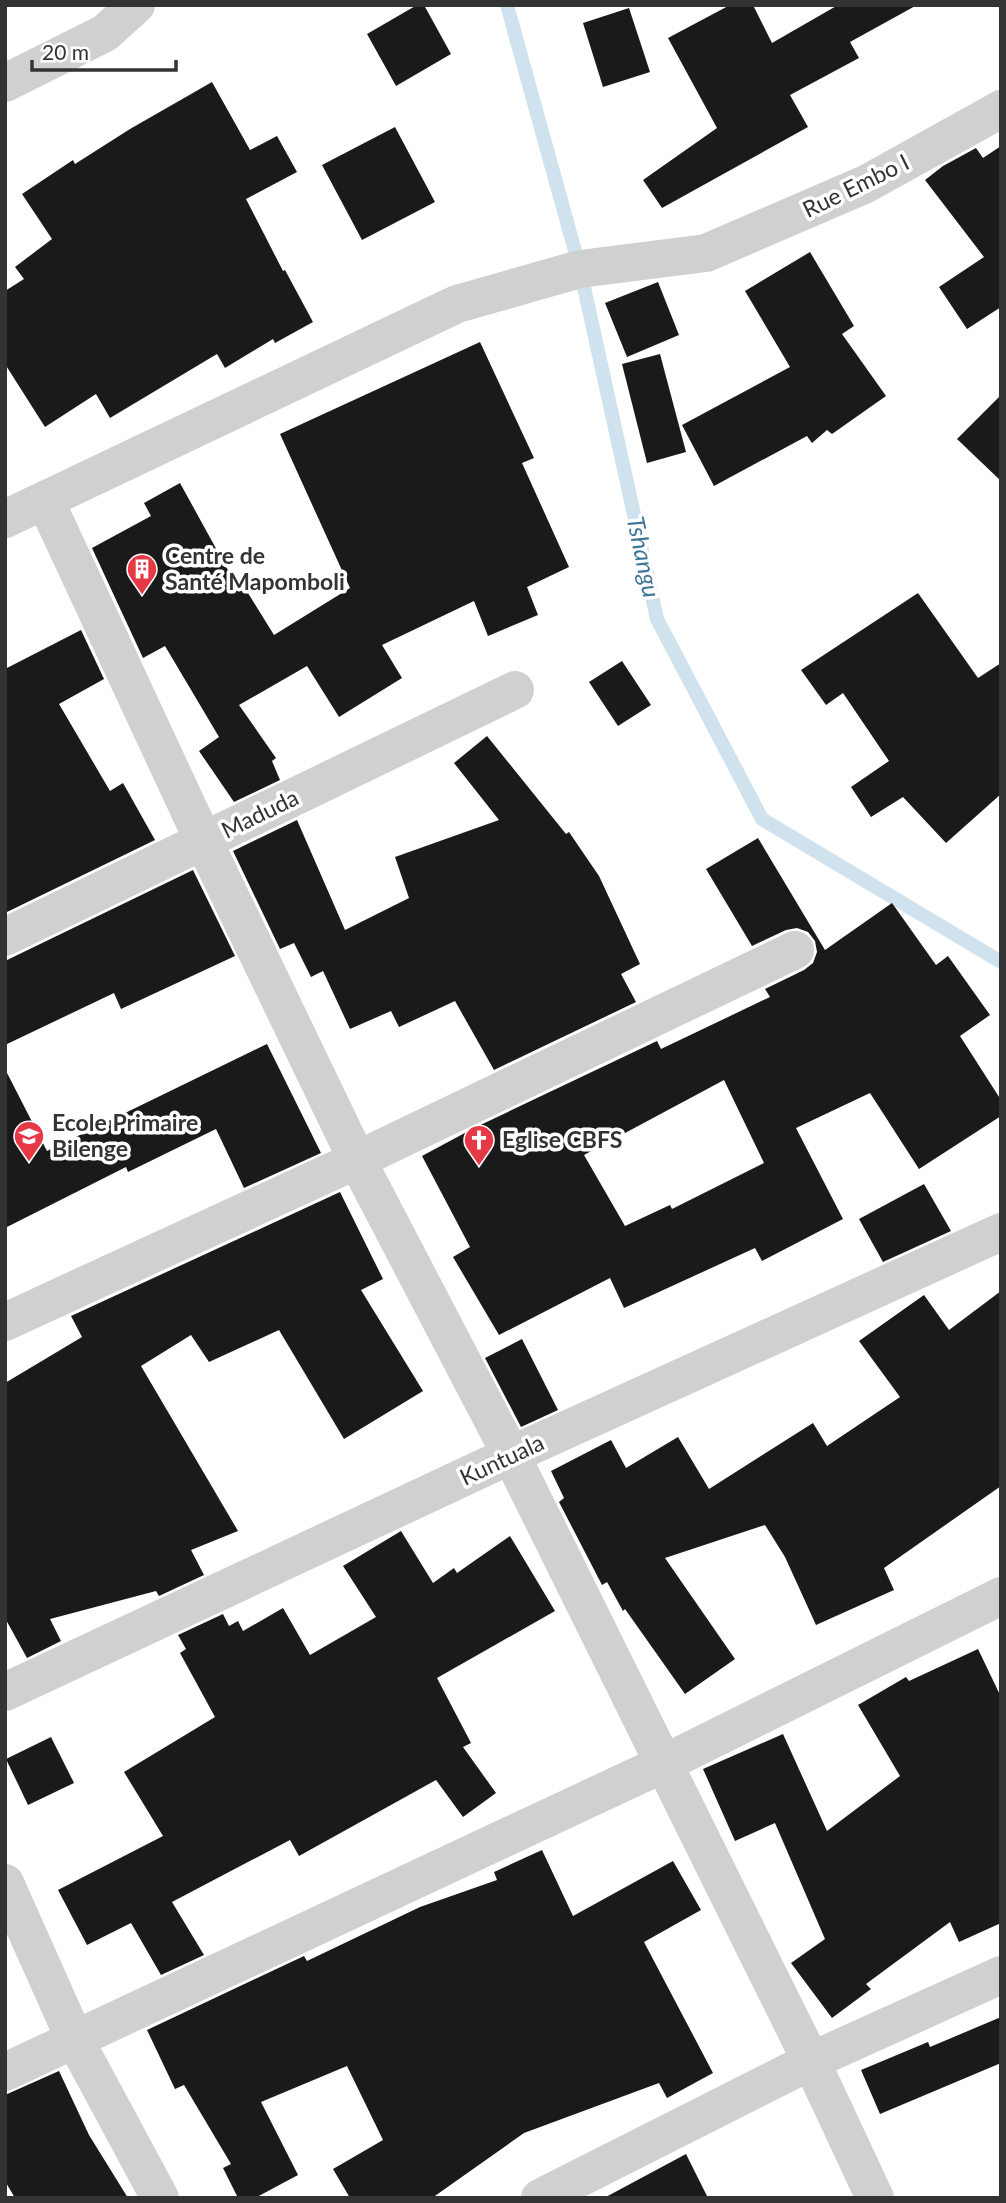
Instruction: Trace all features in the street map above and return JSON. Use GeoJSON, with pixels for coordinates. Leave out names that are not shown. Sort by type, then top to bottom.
{"type":"FeatureCollection","features":[{"type":"Feature","properties":{"kind":"street"},"geometry":{"type":"LineString","coordinates":[[5,83],[105,33],[136,5]]}},
{"type":"Feature","properties":{"kind":"street","name":"Rue Embo I"},"geometry":{"type":"LineString","coordinates":[[5,519],[457,304],[580,269],[706,253],[866,184],[1001,109]]}},
{"type":"Feature","properties":{"kind":"street"},"geometry":{"type":"LineString","coordinates":[[45,500],[204,842],[357,1160],[511,1455],[665,1763],[875,2198]]}},
{"type":"Feature","properties":{"kind":"street","name":"Maduda"},"geometry":{"type":"LineString","coordinates":[[5,937],[515,690]]}},
{"type":"Feature","properties":{"kind":"street"},"geometry":{"type":"LineString","coordinates":[[5,1322],[357,1160],[795,950]]}},
{"type":"Feature","properties":{"kind":"street","name":"Kuntuala"},"geometry":{"type":"LineString","coordinates":[[5,1692],[511,1455],[1001,1232]]}},
{"type":"Feature","properties":{"kind":"street"},"geometry":{"type":"LineString","coordinates":[[5,2072],[665,1763],[1001,1596]]}},
{"type":"Feature","properties":{"kind":"street"},"geometry":{"type":"LineString","coordinates":[[5,1883],[75,2040],[160,2198]]}},
{"type":"Feature","properties":{"kind":"street"},"geometry":{"type":"LineString","coordinates":[[540,2198],[811,2061],[1001,1975]]}},
{"type":"Feature","properties":{"kind":"building"},"geometry":{"type":"Polygon","coordinates":[[[417,5],[424,5],[451,54],[396,86],[367,34],[417,5]]]}},
{"type":"Feature","properties":{"kind":"building"},"geometry":{"type":"Polygon","coordinates":[[[730,5],[753,5],[772,43],[838,5],[917,5],[850,42],[859,58],[790,95],[808,127],[662,208],[643,180],[717,128],[668,38],[730,5]]]}},
{"type":"Feature","properties":{"kind":"building"},"geometry":{"type":"Polygon","coordinates":[[[629,8],[650,72],[603,87],[583,23],[629,8]]]}},
{"type":"Feature","properties":{"kind":"building"},"geometry":{"type":"Polygon","coordinates":[[[212,82],[250,150],[277,136],[297,172],[246,199],[313,322],[275,343],[273,339],[225,368],[217,354],[110,418],[96,394],[45,427],[5,364],[5,291],[24,279],[15,267],[52,239],[22,194],[73,160],[75,164],[212,82]]]}},
{"type":"Feature","properties":{"kind":"building"},"geometry":{"type":"Polygon","coordinates":[[[395,127],[435,202],[362,240],[322,165],[395,127]]]}},
{"type":"Feature","properties":{"kind":"building"},"geometry":{"type":"Polygon","coordinates":[[[1001,146],[1001,307],[967,329],[939,287],[984,257],[925,180],[943,166],[976,148],[983,158],[1001,146]]]}},
{"type":"Feature","properties":{"kind":"building"},"geometry":{"type":"Polygon","coordinates":[[[810,252],[854,326],[842,334],[886,396],[832,434],[827,430],[812,443],[807,436],[714,486],[682,425],[790,367],[745,291],[810,252]]]}},
{"type":"Feature","properties":{"kind":"building"},"geometry":{"type":"Polygon","coordinates":[[[658,282],[679,335],[627,357],[605,303],[658,282]]]}},
{"type":"Feature","properties":{"kind":"building"},"geometry":{"type":"Polygon","coordinates":[[[480,342],[534,458],[522,463],[569,567],[527,587],[538,615],[488,636],[474,601],[382,645],[402,678],[339,717],[307,666],[239,705],[276,758],[272,761],[280,780],[234,802],[199,751],[219,737],[165,646],[143,658],[92,548],[151,516],[144,503],[180,483],[235,583],[240,580],[274,635],[350,588],[280,434],[480,342]]]}},
{"type":"Feature","properties":{"kind":"building"},"geometry":{"type":"Polygon","coordinates":[[[660,354],[686,452],[647,463],[622,364],[660,354]]]}},
{"type":"Feature","properties":{"kind":"building"},"geometry":{"type":"Polygon","coordinates":[[[1001,395],[1001,481],[957,439],[1001,395]]]}},
{"type":"Feature","properties":{"kind":"building"},"geometry":{"type":"Polygon","coordinates":[[[918,593],[978,678],[1001,663],[1001,794],[946,843],[903,797],[871,817],[851,787],[889,761],[843,693],[826,705],[801,670],[918,593]]]}},
{"type":"Feature","properties":{"kind":"building"},"geometry":{"type":"Polygon","coordinates":[[[81,630],[104,679],[59,704],[110,791],[123,783],[155,840],[7,912],[5,669],[81,630]]]}},
{"type":"Feature","properties":{"kind":"building"},"geometry":{"type":"Polygon","coordinates":[[[622,661],[651,705],[618,726],[589,682],[622,661]]]}},
{"type":"Feature","properties":{"kind":"building"},"geometry":{"type":"Polygon","coordinates":[[[487,736],[566,834],[569,832],[599,876],[640,964],[621,974],[636,1002],[494,1070],[455,1001],[399,1027],[391,1011],[350,1029],[323,971],[311,977],[294,943],[280,949],[233,851],[297,820],[345,930],[409,898],[395,857],[499,820],[454,763],[487,736]]]}},
{"type":"Feature","properties":{"kind":"building"},"geometry":{"type":"Polygon","coordinates":[[[758,838],[825,950],[892,903],[936,965],[948,956],[990,1015],[960,1036],[1001,1100],[1001,1116],[919,1169],[870,1093],[796,1128],[843,1219],[762,1261],[755,1248],[624,1308],[610,1278],[499,1335],[453,1257],[470,1247],[422,1156],[474,1128],[657,1041],[661,1049],[770,997],[765,989],[813,963],[817,952],[815,941],[808,932],[797,928],[786,930],[752,946],[706,869],[758,838]],[[724,1080],[584,1155],[625,1226],[670,1205],[672,1209],[764,1163],[724,1080]]]}},
{"type":"Feature","properties":{"kind":"building"},"geometry":{"type":"Polygon","coordinates":[[[193,870],[235,956],[121,1009],[114,993],[5,1045],[5,961],[193,870]]]}},
{"type":"Feature","properties":{"kind":"building"},"geometry":{"type":"Polygon","coordinates":[[[267,1044],[321,1153],[244,1188],[216,1129],[128,1172],[126,1167],[5,1228],[5,1069],[47,1151],[267,1044]]]}},
{"type":"Feature","properties":{"kind":"building"},"geometry":{"type":"Polygon","coordinates":[[[924,1184],[951,1231],[883,1262],[859,1219],[924,1184]]]}},
{"type":"Feature","properties":{"kind":"building"},"geometry":{"type":"Polygon","coordinates":[[[340,1192],[383,1279],[361,1290],[423,1391],[344,1439],[279,1330],[209,1362],[191,1335],[141,1366],[238,1531],[191,1550],[204,1575],[159,1596],[156,1591],[50,1619],[61,1641],[27,1658],[5,1618],[5,1383],[82,1337],[71,1316],[340,1192]]]}},
{"type":"Feature","properties":{"kind":"building"},"geometry":{"type":"Polygon","coordinates":[[[1001,1291],[1001,1486],[884,1568],[894,1590],[816,1625],[785,1557],[765,1525],[665,1558],[735,1659],[685,1694],[625,1609],[623,1611],[607,1582],[602,1585],[559,1502],[564,1498],[551,1471],[611,1440],[626,1468],[678,1437],[709,1489],[813,1423],[827,1446],[900,1397],[859,1341],[924,1295],[949,1330],[1001,1291]]]}},
{"type":"Feature","properties":{"kind":"building"},"geometry":{"type":"Polygon","coordinates":[[[522,1339],[558,1410],[521,1427],[485,1358],[522,1339]]]}},
{"type":"Feature","properties":{"kind":"building"},"geometry":{"type":"Polygon","coordinates":[[[401,1531],[433,1583],[454,1568],[457,1573],[510,1536],[555,1611],[437,1678],[471,1743],[463,1747],[496,1793],[463,1817],[436,1780],[299,1856],[290,1840],[172,1902],[204,1955],[161,1975],[131,1923],[87,1945],[58,1890],[163,1836],[124,1772],[215,1717],[180,1653],[186,1649],[178,1635],[223,1614],[229,1626],[238,1621],[243,1631],[283,1608],[310,1655],[376,1617],[343,1566],[401,1531]]]}},
{"type":"Feature","properties":{"kind":"building"},"geometry":{"type":"Polygon","coordinates":[[[978,1649],[1001,1697],[1001,1923],[959,1942],[950,1922],[866,1984],[871,1989],[832,2018],[791,1963],[825,1939],[775,1823],[735,1841],[703,1769],[783,1734],[827,1831],[900,1776],[858,1705],[906,1677],[909,1681],[978,1649]]]}},
{"type":"Feature","properties":{"kind":"building"},"geometry":{"type":"Polygon","coordinates":[[[51,1737],[74,1783],[28,1805],[6,1759],[51,1737]]]}},
{"type":"Feature","properties":{"kind":"building"},"geometry":{"type":"Polygon","coordinates":[[[542,1850],[573,1916],[673,1861],[701,1910],[644,1942],[713,2073],[667,2098],[659,2083],[524,2133],[432,2198],[350,2198],[333,2169],[383,2140],[347,2066],[261,2102],[298,2175],[255,2198],[238,2198],[223,2168],[231,2164],[184,2085],[175,2089],[147,2030],[304,1956],[307,1961],[420,1907],[497,1880],[494,1872],[542,1850]]]}},
{"type":"Feature","properties":{"kind":"building"},"geometry":{"type":"Polygon","coordinates":[[[1001,2017],[1001,2063],[880,2114],[861,2070],[928,2042],[930,2047],[1001,2017]]]}},
{"type":"Feature","properties":{"kind":"building"},"geometry":{"type":"Polygon","coordinates":[[[59,2071],[89,2135],[128,2198],[15,2198],[5,2181],[5,2095],[59,2071]]]}},
{"type":"Feature","properties":{"kind":"building"},"geometry":{"type":"Polygon","coordinates":[[[686,2154],[708,2198],[604,2198],[686,2154]]]}},
{"type":"Feature","properties":{"kind":"waterway","name":"Tshangu"},"geometry":{"type":"LineString","coordinates":[[507,5],[580,269],[657,619],[762,819],[1001,962]]}},
{"type":"Feature","properties":{"kind":"place","name":"Centre de Santé Mapomboli"},"geometry":{"type":"Point","coordinates":[142,596]}},
{"type":"Feature","properties":{"kind":"place","name":"Ecole Primaire Bilenge"},"geometry":{"type":"Point","coordinates":[29,1163]}},
{"type":"Feature","properties":{"kind":"place","name":"Eglise CBFS"},"geometry":{"type":"Point","coordinates":[479,1167]}}]}
